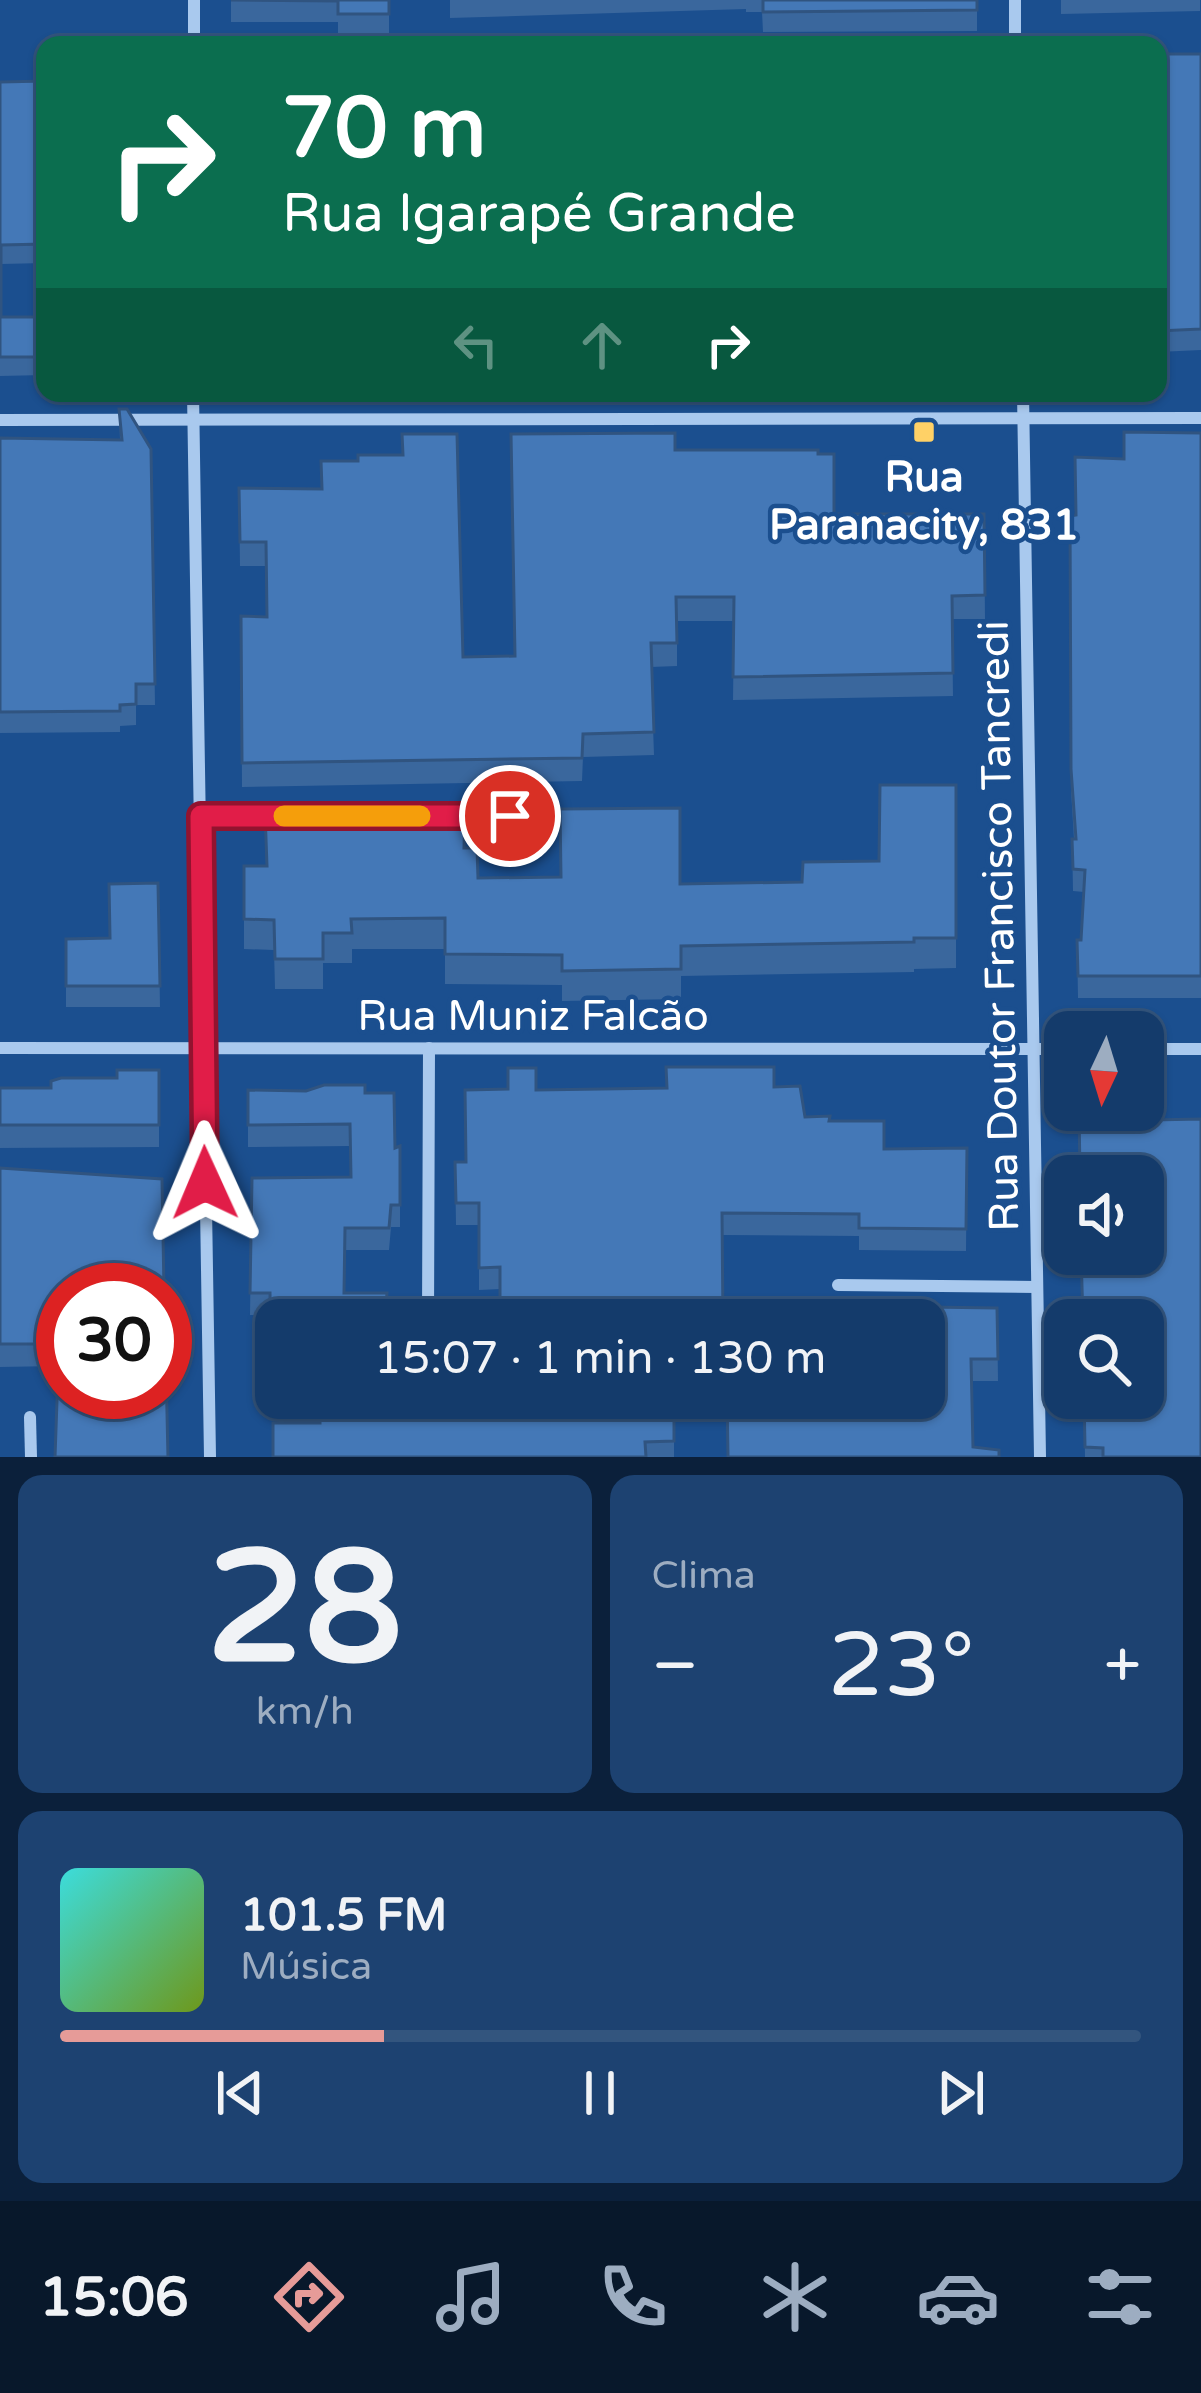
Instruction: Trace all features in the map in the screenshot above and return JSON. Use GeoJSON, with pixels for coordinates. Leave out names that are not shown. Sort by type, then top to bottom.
{"type":"FeatureCollection","features":[{"type":"Feature","properties":{"kind":"street"},"geometry":{"type":"LineString","coordinates":[[194,0],[194,36]]}},
{"type":"Feature","properties":{"kind":"street"},"geometry":{"type":"LineString","coordinates":[[1015,0],[1015,36]]}},
{"type":"Feature","properties":{"kind":"street"},"geometry":{"type":"LineString","coordinates":[[193,402],[210,1457]]}},
{"type":"Feature","properties":{"kind":"street","name":"Rua Doutor Francisco Tancredi"},"geometry":{"type":"LineString","coordinates":[[1023,402],[1040,1457]]}},
{"type":"Feature","properties":{"kind":"street"},"geometry":{"type":"LineString","coordinates":[[0,420],[1201,418]]}},
{"type":"Feature","properties":{"kind":"street"},"geometry":{"type":"LineString","coordinates":[[201,816],[294,816]]}},
{"type":"Feature","properties":{"kind":"street"},"geometry":{"type":"LineString","coordinates":[[433,816],[596,817]]}},
{"type":"Feature","properties":{"kind":"street","name":"Rua Muniz Falcão"},"geometry":{"type":"LineString","coordinates":[[0,1048],[1044,1049]]}},
{"type":"Feature","properties":{"kind":"street"},"geometry":{"type":"LineString","coordinates":[[428,1299],[429,1048]]}},
{"type":"Feature","properties":{"kind":"street"},"geometry":{"type":"LineString","coordinates":[[1164,1048],[1201,1048]]}},
{"type":"Feature","properties":{"kind":"street"},"geometry":{"type":"LineString","coordinates":[[838,1285],[1037,1287]]}},
{"type":"Feature","properties":{"kind":"street"},"geometry":{"type":"LineString","coordinates":[[30,1417],[31,1457]]}},
{"type":"Feature","properties":{"kind":"building"},"geometry":{"type":"Polygon","coordinates":[[[231,0],[389,0],[389,14],[338,14],[338,1],[231,0]]]}},
{"type":"Feature","properties":{"kind":"building"},"geometry":{"type":"Polygon","coordinates":[[[763,0],[977,0],[977,10],[763,12],[763,0]]]}},
{"type":"Feature","properties":{"kind":"building"},"geometry":{"type":"Polygon","coordinates":[[[1167,54],[1201,54],[1201,329],[1167,331],[1167,54]]]}},
{"type":"Feature","properties":{"kind":"building"},"geometry":{"type":"Polygon","coordinates":[[[36,81],[36,244],[1,245],[1,317],[36,317],[36,357],[0,357],[0,82],[36,81]]]}},
{"type":"Feature","properties":{"kind":"building"},"geometry":{"type":"Polygon","coordinates":[[[119,409],[127,409],[151,449],[155,684],[136,684],[136,704],[120,705],[120,711],[0,712],[0,438],[122,440],[119,409]]]}},
{"type":"Feature","properties":{"kind":"building"},"geometry":{"type":"Polygon","coordinates":[[[1124,432],[1201,433],[1201,976],[1078,976],[1085,870],[1073,869],[1070,516],[1076,515],[1075,457],[1124,459],[1124,432]]]}},
{"type":"Feature","properties":{"kind":"building"},"geometry":{"type":"Polygon","coordinates":[[[675,433],[675,450],[834,454],[834,514],[984,514],[985,595],[952,596],[953,673],[733,677],[734,597],[676,597],[677,643],[651,643],[654,732],[583,734],[582,758],[242,763],[241,616],[267,617],[266,542],[240,542],[239,488],[322,489],[321,461],[403,455],[402,434],[457,434],[463,657],[515,656],[511,434],[675,433]]]}},
{"type":"Feature","properties":{"kind":"building"},"geometry":{"type":"Polygon","coordinates":[[[880,785],[956,785],[956,938],[681,946],[681,969],[562,971],[562,955],[445,954],[445,918],[351,919],[352,933],[323,933],[323,959],[275,959],[274,920],[244,919],[244,866],[267,866],[265,812],[465,810],[464,848],[477,848],[478,878],[561,877],[560,809],[680,808],[680,884],[802,882],[803,862],[879,861],[880,785]]]}},
{"type":"Feature","properties":{"kind":"building"},"geometry":{"type":"Polygon","coordinates":[[[158,883],[160,986],[66,986],[66,939],[110,938],[109,884],[158,883]]]}},
{"type":"Feature","properties":{"kind":"building"},"geometry":{"type":"Polygon","coordinates":[[[666,1067],[774,1067],[774,1087],[800,1086],[805,1117],[884,1121],[884,1149],[967,1148],[966,1229],[859,1228],[859,1214],[722,1213],[723,1299],[500,1299],[500,1267],[479,1268],[479,1203],[456,1203],[455,1162],[466,1162],[465,1090],[508,1089],[508,1068],[536,1068],[536,1090],[667,1088],[666,1067]]]}},
{"type":"Feature","properties":{"kind":"building"},"geometry":{"type":"Polygon","coordinates":[[[117,1070],[159,1070],[159,1125],[0,1125],[0,1088],[51,1088],[51,1081],[61,1078],[117,1078],[117,1070]]]}},
{"type":"Feature","properties":{"kind":"building"},"geometry":{"type":"Polygon","coordinates":[[[324,1085],[365,1085],[365,1093],[394,1093],[400,1205],[391,1205],[389,1228],[345,1228],[344,1293],[387,1293],[387,1299],[270,1299],[270,1293],[250,1293],[252,1178],[351,1177],[350,1124],[248,1125],[248,1090],[306,1091],[324,1085]]]}},
{"type":"Feature","properties":{"kind":"building"},"geometry":{"type":"Polygon","coordinates":[[[1201,1119],[1201,1457],[1103,1457],[1103,1448],[1085,1447],[1084,1419],[1164,1419],[1164,1299],[1082,1299],[1082,1275],[1164,1275],[1164,1155],[1080,1155],[1079,1131],[1164,1131],[1164,1120],[1201,1119]]]}},
{"type":"Feature","properties":{"kind":"building"},"geometry":{"type":"Polygon","coordinates":[[[0,1168],[162,1179],[164,1263],[36,1263],[36,1344],[0,1344],[0,1168]]]}},
{"type":"Feature","properties":{"kind":"building"},"geometry":{"type":"Polygon","coordinates":[[[945,1307],[997,1308],[998,1359],[971,1359],[973,1447],[999,1450],[999,1457],[728,1457],[727,1419],[945,1419],[945,1307]]]}},
{"type":"Feature","properties":{"kind":"building"},"geometry":{"type":"Polygon","coordinates":[[[56,1419],[167,1419],[168,1457],[55,1457],[56,1419]]]}},
{"type":"Feature","properties":{"kind":"building"},"geometry":{"type":"Polygon","coordinates":[[[320,1419],[674,1419],[674,1441],[645,1442],[646,1457],[273,1457],[273,1423],[320,1423],[320,1419]]]}},
{"type":"Feature","properties":{"kind":"slow traffic"},"geometry":{"type":"LineString","coordinates":[[284,816],[420,816]]}},
{"type":"Feature","properties":{"kind":"place","name":"Rua Paranacity, 831"},"geometry":{"type":"Point","coordinates":[924,432]}},
{"type":"Feature","properties":{"kind":"route"},"geometry":{"type":"LineString","coordinates":[[205,1183],[201,816],[510,816]]}}]}
